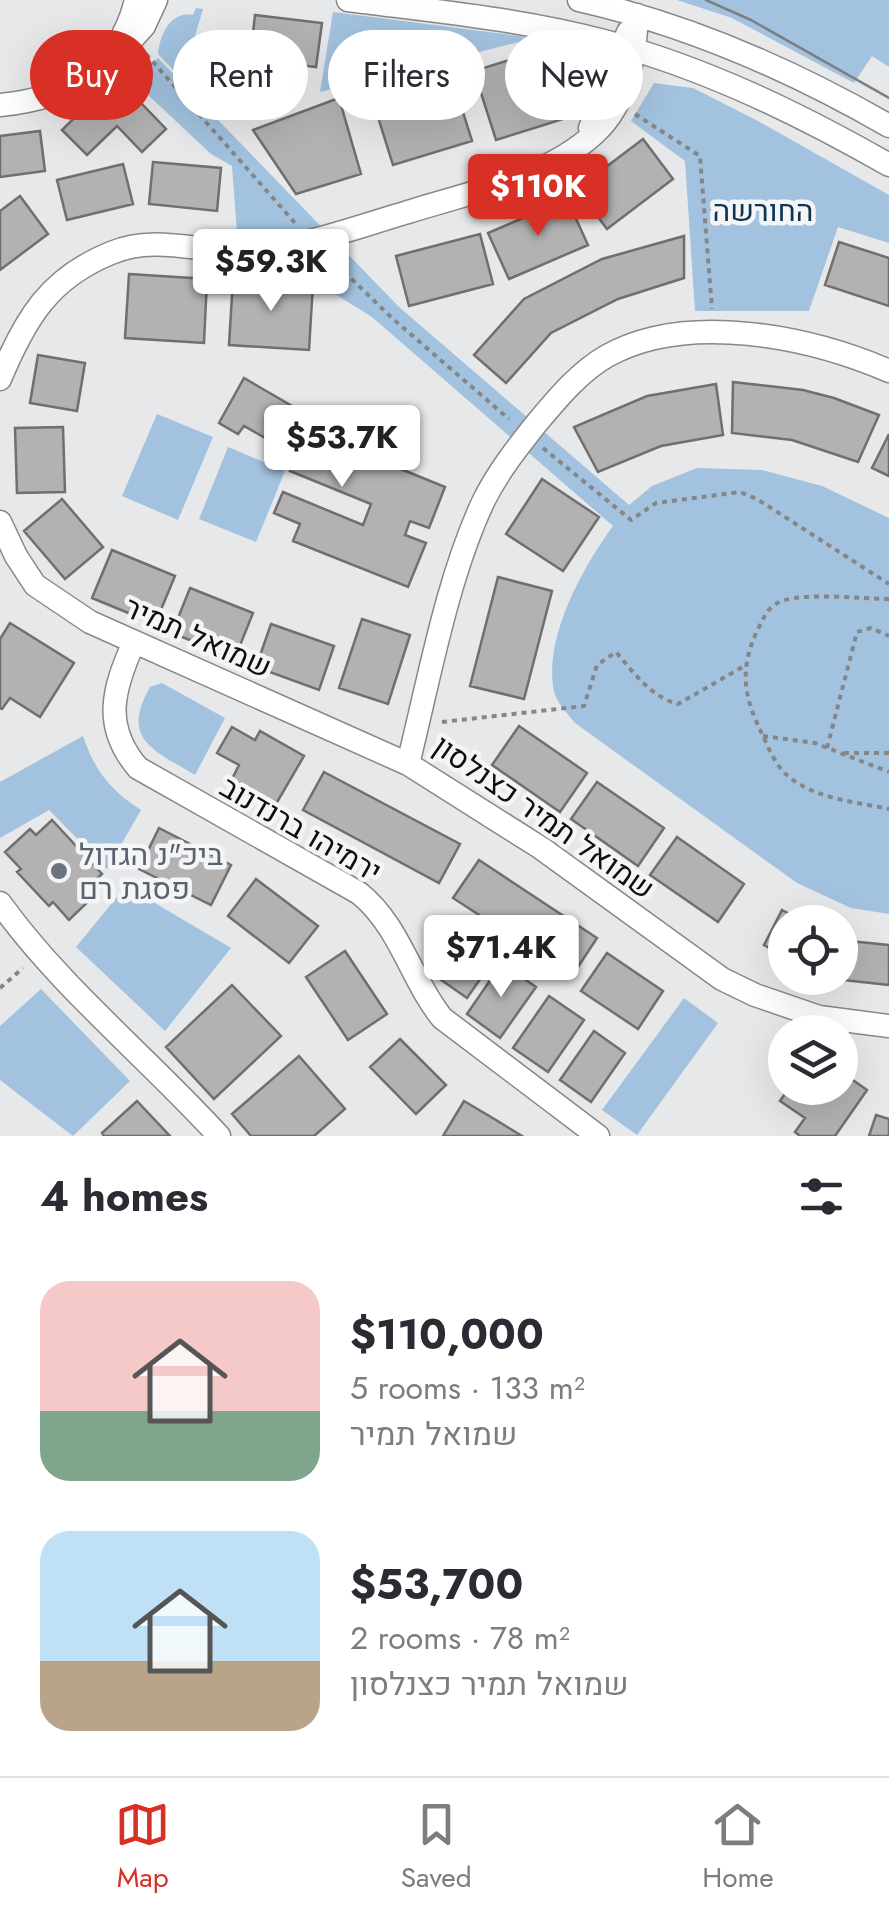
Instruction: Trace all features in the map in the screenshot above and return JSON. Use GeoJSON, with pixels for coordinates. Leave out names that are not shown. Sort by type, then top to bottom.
{"type":"FeatureCollection","features":[{"type":"Feature","properties":{"kind":"street"},"geometry":{"type":"LineString","coordinates":[[125,30],[136,0]]}},
{"type":"Feature","properties":{"kind":"street"},"geometry":{"type":"LineString","coordinates":[[140,30],[156,0]]}},
{"type":"Feature","properties":{"kind":"street"},"geometry":{"type":"LineString","coordinates":[[348,0],[492,18],[546,30]]}},
{"type":"Feature","properties":{"kind":"street"},"geometry":{"type":"LineString","coordinates":[[579,0],[636,14],[785,70],[825,88],[889,126]]}},
{"type":"Feature","properties":{"kind":"street"},"geometry":{"type":"LineString","coordinates":[[632,30],[636,14]]}},
{"type":"Feature","properties":{"kind":"street"},"geometry":{"type":"LineString","coordinates":[[643,54],[771,102],[889,165]]}},
{"type":"Feature","properties":{"kind":"street"},"geometry":{"type":"LineString","coordinates":[[0,105],[30,99]]}},
{"type":"Feature","properties":{"kind":"street"},"geometry":{"type":"LineString","coordinates":[[581,144],[594,120]]}},
{"type":"Feature","properties":{"kind":"street"},"geometry":{"type":"LineString","coordinates":[[0,379],[23,327],[48,292],[75,271],[111,253],[139,244],[227,252],[284,247],[537,170],[581,144],[605,120]]}},
{"type":"Feature","properties":{"kind":"street","name":"שמואל תמיר כצנלסון"},"geometry":{"type":"LineString","coordinates":[[889,371],[774,337],[662,337],[606,356],[560,396],[500,471],[472,530],[406,761],[541,848],[722,979],[819,1017],[889,1026]]}},
{"type":"Feature","properties":{"kind":"street","name":"שמואל תמיר"},"geometry":{"type":"LineString","coordinates":[[0,522],[35,584],[90,622],[406,761]]}},
{"type":"Feature","properties":{"kind":"street","name":"ירמיהו ברנדנוב"},"geometry":{"type":"LineString","coordinates":[[134,642],[117,680],[115,729],[120,745],[138,768],[359,893],[384,916],[442,1018],[598,1136]]}},
{"type":"Feature","properties":{"kind":"street"},"geometry":{"type":"LineString","coordinates":[[0,903],[39,954],[153,1065],[219,1136]]}},
{"type":"Feature","properties":{"kind":"path"},"geometry":{"type":"LineString","coordinates":[[153,63],[310,240],[527,436],[631,520],[656,503],[740,492],[889,584]]}},
{"type":"Feature","properties":{"kind":"path"},"geometry":{"type":"LineString","coordinates":[[643,119],[700,156],[714,334]]}},
{"type":"Feature","properties":{"kind":"path"},"geometry":{"type":"LineString","coordinates":[[889,600],[803,598],[781,602],[766,611],[753,639],[744,687],[762,736],[789,777],[820,794],[889,809]]}},
{"type":"Feature","properties":{"kind":"path"},"geometry":{"type":"LineString","coordinates":[[827,748],[857,632],[871,628],[889,636]]}},
{"type":"Feature","properties":{"kind":"path"},"geometry":{"type":"LineString","coordinates":[[418,724],[584,706],[597,665],[616,652],[642,682],[664,700],[678,704],[746,665]]}},
{"type":"Feature","properties":{"kind":"path"},"geometry":{"type":"LineString","coordinates":[[762,736],[790,737],[889,772]]}},
{"type":"Feature","properties":{"kind":"path"},"geometry":{"type":"LineString","coordinates":[[840,753],[889,754]]}},
{"type":"Feature","properties":{"kind":"path"},"geometry":{"type":"LineString","coordinates":[[0,988],[39,954]]}},
{"type":"Feature","properties":{"kind":"green space"},"geometry":{"type":"Polygon","coordinates":[[[677,0],[889,0],[889,67],[872,56],[854,83],[732,18],[677,0]]]}},
{"type":"Feature","properties":{"kind":"green space"},"geometry":{"type":"Polygon","coordinates":[[[196,8],[203,9],[197,30],[173,30],[173,70],[158,54],[164,32],[178,17],[193,15],[196,8]]]}},
{"type":"Feature","properties":{"kind":"green space"},"geometry":{"type":"Polygon","coordinates":[[[333,12],[473,30],[330,30],[333,12]]]}},
{"type":"Feature","properties":{"kind":"green space"},"geometry":{"type":"Polygon","coordinates":[[[485,32],[505,34],[505,46],[485,51],[485,32]]]}},
{"type":"Feature","properties":{"kind":"green space"},"geometry":{"type":"Polygon","coordinates":[[[328,43],[328,90],[320,92],[328,43]]]}},
{"type":"Feature","properties":{"kind":"green space"},"geometry":{"type":"Polygon","coordinates":[[[158,58],[173,73],[173,118],[153,100],[153,62],[158,58]]]}},
{"type":"Feature","properties":{"kind":"green space","name":"החורשה"},"geometry":{"type":"Polygon","coordinates":[[[654,83],[693,88],[889,195],[889,243],[838,227],[809,311],[695,311],[685,161],[631,121],[643,120],[643,101],[654,83]]]}},
{"type":"Feature","properties":{"kind":"green space"},"geometry":{"type":"Polygon","coordinates":[[[175,120],[218,120],[399,307],[629,505],[652,486],[697,468],[762,470],[822,486],[889,518],[889,914],[845,905],[797,883],[575,723],[554,691],[554,649],[578,582],[613,526],[372,317],[237,233],[232,166],[211,154],[175,120]]]}},
{"type":"Feature","properties":{"kind":"green space"},"geometry":{"type":"Polygon","coordinates":[[[157,414],[213,437],[178,520],[122,496],[157,414]]]}},
{"type":"Feature","properties":{"kind":"green space"},"geometry":{"type":"Polygon","coordinates":[[[228,447],[285,471],[256,542],[199,519],[228,447]]]}},
{"type":"Feature","properties":{"kind":"green space"},"geometry":{"type":"Polygon","coordinates":[[[162,683],[225,718],[195,775],[155,750],[140,732],[142,705],[150,687],[162,683]]]}},
{"type":"Feature","properties":{"kind":"green space"},"geometry":{"type":"Polygon","coordinates":[[[83,736],[105,779],[141,810],[107,869],[49,810],[0,838],[0,782],[83,736]]]}},
{"type":"Feature","properties":{"kind":"green space"},"geometry":{"type":"Polygon","coordinates":[[[126,886],[231,948],[165,1031],[76,947],[126,886]]]}},
{"type":"Feature","properties":{"kind":"green space"},"geometry":{"type":"Polygon","coordinates":[[[41,989],[130,1081],[73,1136],[0,1080],[0,1026],[41,989]]]}},
{"type":"Feature","properties":{"kind":"green space"},"geometry":{"type":"Polygon","coordinates":[[[684,998],[718,1023],[637,1135],[602,1110],[684,998]]]}},
{"type":"Feature","properties":{"kind":"building"},"geometry":{"type":"Polygon","coordinates":[[[255,15],[322,23],[316,67],[308,66],[308,30],[253,30],[255,15]]]}},
{"type":"Feature","properties":{"kind":"building"},"geometry":{"type":"Polygon","coordinates":[[[505,61],[505,120],[560,120],[496,140],[485,106],[485,68],[505,61]]]}},
{"type":"Feature","properties":{"kind":"building"},"geometry":{"type":"Polygon","coordinates":[[[328,102],[328,120],[345,120],[361,174],[296,194],[253,130],[280,120],[308,120],[308,110],[328,102]]]}},
{"type":"Feature","properties":{"kind":"building"},"geometry":{"type":"Polygon","coordinates":[[[153,115],[166,129],[142,152],[117,126],[87,155],[62,130],[72,120],[153,120],[153,115]]]}},
{"type":"Feature","properties":{"kind":"building"},"geometry":{"type":"Polygon","coordinates":[[[379,120],[465,120],[472,141],[393,165],[379,120]]]}},
{"type":"Feature","properties":{"kind":"building"},"geometry":{"type":"Polygon","coordinates":[[[40,131],[45,171],[0,177],[0,136],[40,131]]]}},
{"type":"Feature","properties":{"kind":"building"},"geometry":{"type":"Polygon","coordinates":[[[643,139],[673,179],[607,229],[577,189],[643,139]]]}},
{"type":"Feature","properties":{"kind":"building"},"geometry":{"type":"Polygon","coordinates":[[[153,162],[221,168],[217,211],[149,204],[153,162]]]}},
{"type":"Feature","properties":{"kind":"building"},"geometry":{"type":"Polygon","coordinates":[[[123,164],[133,204],[67,220],[57,180],[123,164]]]}},
{"type":"Feature","properties":{"kind":"building"},"geometry":{"type":"Polygon","coordinates":[[[20,196],[48,234],[0,270],[0,211],[20,196]]]}},
{"type":"Feature","properties":{"kind":"building"},"geometry":{"type":"Polygon","coordinates":[[[567,199],[588,245],[509,279],[488,233],[567,199]]]}},
{"type":"Feature","properties":{"kind":"building"},"geometry":{"type":"Polygon","coordinates":[[[480,234],[493,284],[409,306],[396,256],[480,234]]]}},
{"type":"Feature","properties":{"kind":"building"},"geometry":{"type":"Polygon","coordinates":[[[684,236],[684,278],[618,299],[551,333],[506,383],[474,355],[524,299],[602,259],[684,236]]]}},
{"type":"Feature","properties":{"kind":"building"},"geometry":{"type":"Polygon","coordinates":[[[839,242],[889,258],[889,306],[825,285],[839,242]]]}},
{"type":"Feature","properties":{"kind":"building"},"geometry":{"type":"Polygon","coordinates":[[[129,274],[207,279],[204,343],[125,338],[129,274]]]}},
{"type":"Feature","properties":{"kind":"building"},"geometry":{"type":"Polygon","coordinates":[[[233,279],[313,284],[309,350],[229,345],[233,279]]]}},
{"type":"Feature","properties":{"kind":"building"},"geometry":{"type":"Polygon","coordinates":[[[38,355],[85,363],[77,411],[30,403],[38,355]]]}},
{"type":"Feature","properties":{"kind":"building"},"geometry":{"type":"Polygon","coordinates":[[[244,378],[323,424],[309,449],[326,456],[332,441],[445,487],[429,528],[410,521],[405,535],[426,543],[408,587],[293,541],[300,524],[274,513],[283,492],[363,525],[371,504],[290,471],[297,456],[244,426],[238,434],[219,423],[244,378]]]}},
{"type":"Feature","properties":{"kind":"building"},"geometry":{"type":"Polygon","coordinates":[[[733,382],[803,390],[879,415],[858,462],[792,440],[732,433],[733,382]]]}},
{"type":"Feature","properties":{"kind":"building"},"geometry":{"type":"Polygon","coordinates":[[[716,384],[723,435],[661,446],[598,472],[574,427],[647,396],[716,384]]]}},
{"type":"Feature","properties":{"kind":"building"},"geometry":{"type":"Polygon","coordinates":[[[63,427],[65,492],[17,493],[15,428],[63,427]]]}},
{"type":"Feature","properties":{"kind":"building"},"geometry":{"type":"Polygon","coordinates":[[[889,434],[889,476],[872,468],[889,434]]]}},
{"type":"Feature","properties":{"kind":"building"},"geometry":{"type":"Polygon","coordinates":[[[542,479],[599,517],[563,571],[506,534],[542,479]]]}},
{"type":"Feature","properties":{"kind":"building"},"geometry":{"type":"Polygon","coordinates":[[[62,499],[103,547],[65,579],[24,531],[62,499]]]}},
{"type":"Feature","properties":{"kind":"building"},"geometry":{"type":"Polygon","coordinates":[[[112,550],[175,576],[155,624],[92,598],[112,550]]]}},
{"type":"Feature","properties":{"kind":"building"},"geometry":{"type":"Polygon","coordinates":[[[498,577],[552,591],[524,699],[470,686],[498,577]]]}},
{"type":"Feature","properties":{"kind":"building"},"geometry":{"type":"Polygon","coordinates":[[[190,588],[253,613],[235,658],[172,633],[190,588]]]}},
{"type":"Feature","properties":{"kind":"building"},"geometry":{"type":"Polygon","coordinates":[[[362,619],[410,635],[388,704],[339,688],[362,619]]]}},
{"type":"Feature","properties":{"kind":"building"},"geometry":{"type":"Polygon","coordinates":[[[10,623],[74,663],[40,717],[10,698],[0,708],[0,639],[10,623]]]}},
{"type":"Feature","properties":{"kind":"building"},"geometry":{"type":"Polygon","coordinates":[[[271,624],[334,646],[319,690],[256,667],[271,624]]]}},
{"type":"Feature","properties":{"kind":"building"},"geometry":{"type":"Polygon","coordinates":[[[519,726],[587,773],[560,812],[492,765],[519,726]]]}},
{"type":"Feature","properties":{"kind":"building"},"geometry":{"type":"Polygon","coordinates":[[[232,727],[255,740],[260,731],[304,756],[276,804],[232,779],[239,765],[217,753],[232,727]]]}},
{"type":"Feature","properties":{"kind":"building"},"geometry":{"type":"Polygon","coordinates":[[[324,772],[460,844],[439,883],[303,810],[324,772]]]}},
{"type":"Feature","properties":{"kind":"building"},"geometry":{"type":"Polygon","coordinates":[[[597,782],[664,828],[638,866],[571,819],[597,782]]]}},
{"type":"Feature","properties":{"kind":"building","name":"ביכ\"נ הגדול פסגת רם"},"geometry":{"type":"Polygon","coordinates":[[[52,820],[102,874],[87,888],[94,896],[69,920],[53,902],[49,906],[17,872],[21,869],[5,852],[30,829],[36,835],[52,820]]]}},
{"type":"Feature","properties":{"kind":"building"},"geometry":{"type":"Polygon","coordinates":[[[159,828],[231,865],[211,905],[139,869],[159,828]]]}},
{"type":"Feature","properties":{"kind":"building"},"geometry":{"type":"Polygon","coordinates":[[[677,837],[744,884],[718,922],[650,875],[677,837]]]}},
{"type":"Feature","properties":{"kind":"building"},"geometry":{"type":"Polygon","coordinates":[[[479,860],[597,938],[572,976],[453,898],[479,860]]]}},
{"type":"Feature","properties":{"kind":"building"},"geometry":{"type":"Polygon","coordinates":[[[256,879],[318,926],[289,963],[228,916],[256,879]]]}},
{"type":"Feature","properties":{"kind":"building"},"geometry":{"type":"Polygon","coordinates":[[[466,934],[497,955],[467,998],[437,977],[466,934]]]}},
{"type":"Feature","properties":{"kind":"building"},"geometry":{"type":"Polygon","coordinates":[[[858,942],[889,945],[889,985],[858,982],[858,942]]]}},
{"type":"Feature","properties":{"kind":"building"},"geometry":{"type":"Polygon","coordinates":[[[345,951],[387,1014],[348,1040],[306,977],[345,951]]]}},
{"type":"Feature","properties":{"kind":"building"},"geometry":{"type":"Polygon","coordinates":[[[607,953],[663,991],[638,1029],[581,991],[607,953]]]}},
{"type":"Feature","properties":{"kind":"building"},"geometry":{"type":"Polygon","coordinates":[[[502,963],[536,987],[500,1038],[467,1014],[502,963]]]}},
{"type":"Feature","properties":{"kind":"building"},"geometry":{"type":"Polygon","coordinates":[[[232,985],[281,1036],[214,1099],[166,1047],[232,985]]]}},
{"type":"Feature","properties":{"kind":"building"},"geometry":{"type":"Polygon","coordinates":[[[549,996],[584,1020],[548,1072],[513,1048],[549,996]]]}},
{"type":"Feature","properties":{"kind":"building"},"geometry":{"type":"Polygon","coordinates":[[[594,1031],[625,1053],[591,1102],[560,1080],[594,1031]]]}},
{"type":"Feature","properties":{"kind":"building"},"geometry":{"type":"Polygon","coordinates":[[[400,1039],[446,1085],[416,1114],[370,1067],[400,1039]]]}},
{"type":"Feature","properties":{"kind":"building"},"geometry":{"type":"Polygon","coordinates":[[[299,1056],[345,1109],[314,1136],[251,1136],[232,1114],[299,1056]]]}},
{"type":"Feature","properties":{"kind":"building"},"geometry":{"type":"Polygon","coordinates":[[[858,1084],[867,1090],[858,1103],[858,1084]]]}},
{"type":"Feature","properties":{"kind":"building"},"geometry":{"type":"Polygon","coordinates":[[[137,1101],[170,1136],[104,1136],[102,1133],[137,1101]]]}},
{"type":"Feature","properties":{"kind":"building"},"geometry":{"type":"Polygon","coordinates":[[[464,1101],[496,1120],[522,1136],[443,1136],[464,1101]]]}},
{"type":"Feature","properties":{"kind":"building"},"geometry":{"type":"Polygon","coordinates":[[[786,1105],[857,1105],[835,1136],[800,1136],[795,1132],[805,1118],[786,1105]]]}},
{"type":"Feature","properties":{"kind":"building"},"geometry":{"type":"Polygon","coordinates":[[[876,1115],[889,1119],[889,1136],[869,1136],[876,1115]]]}},
{"type":"Feature","properties":{"kind":"tram line"},"geometry":{"type":"LineString","coordinates":[[706,0],[751,20],[889,98]]}},
{"type":"Feature","properties":{"kind":"place","name":"ביכ\"נ הגדול פסגת רם"},"geometry":{"type":"Point","coordinates":[59,871]}}]}
